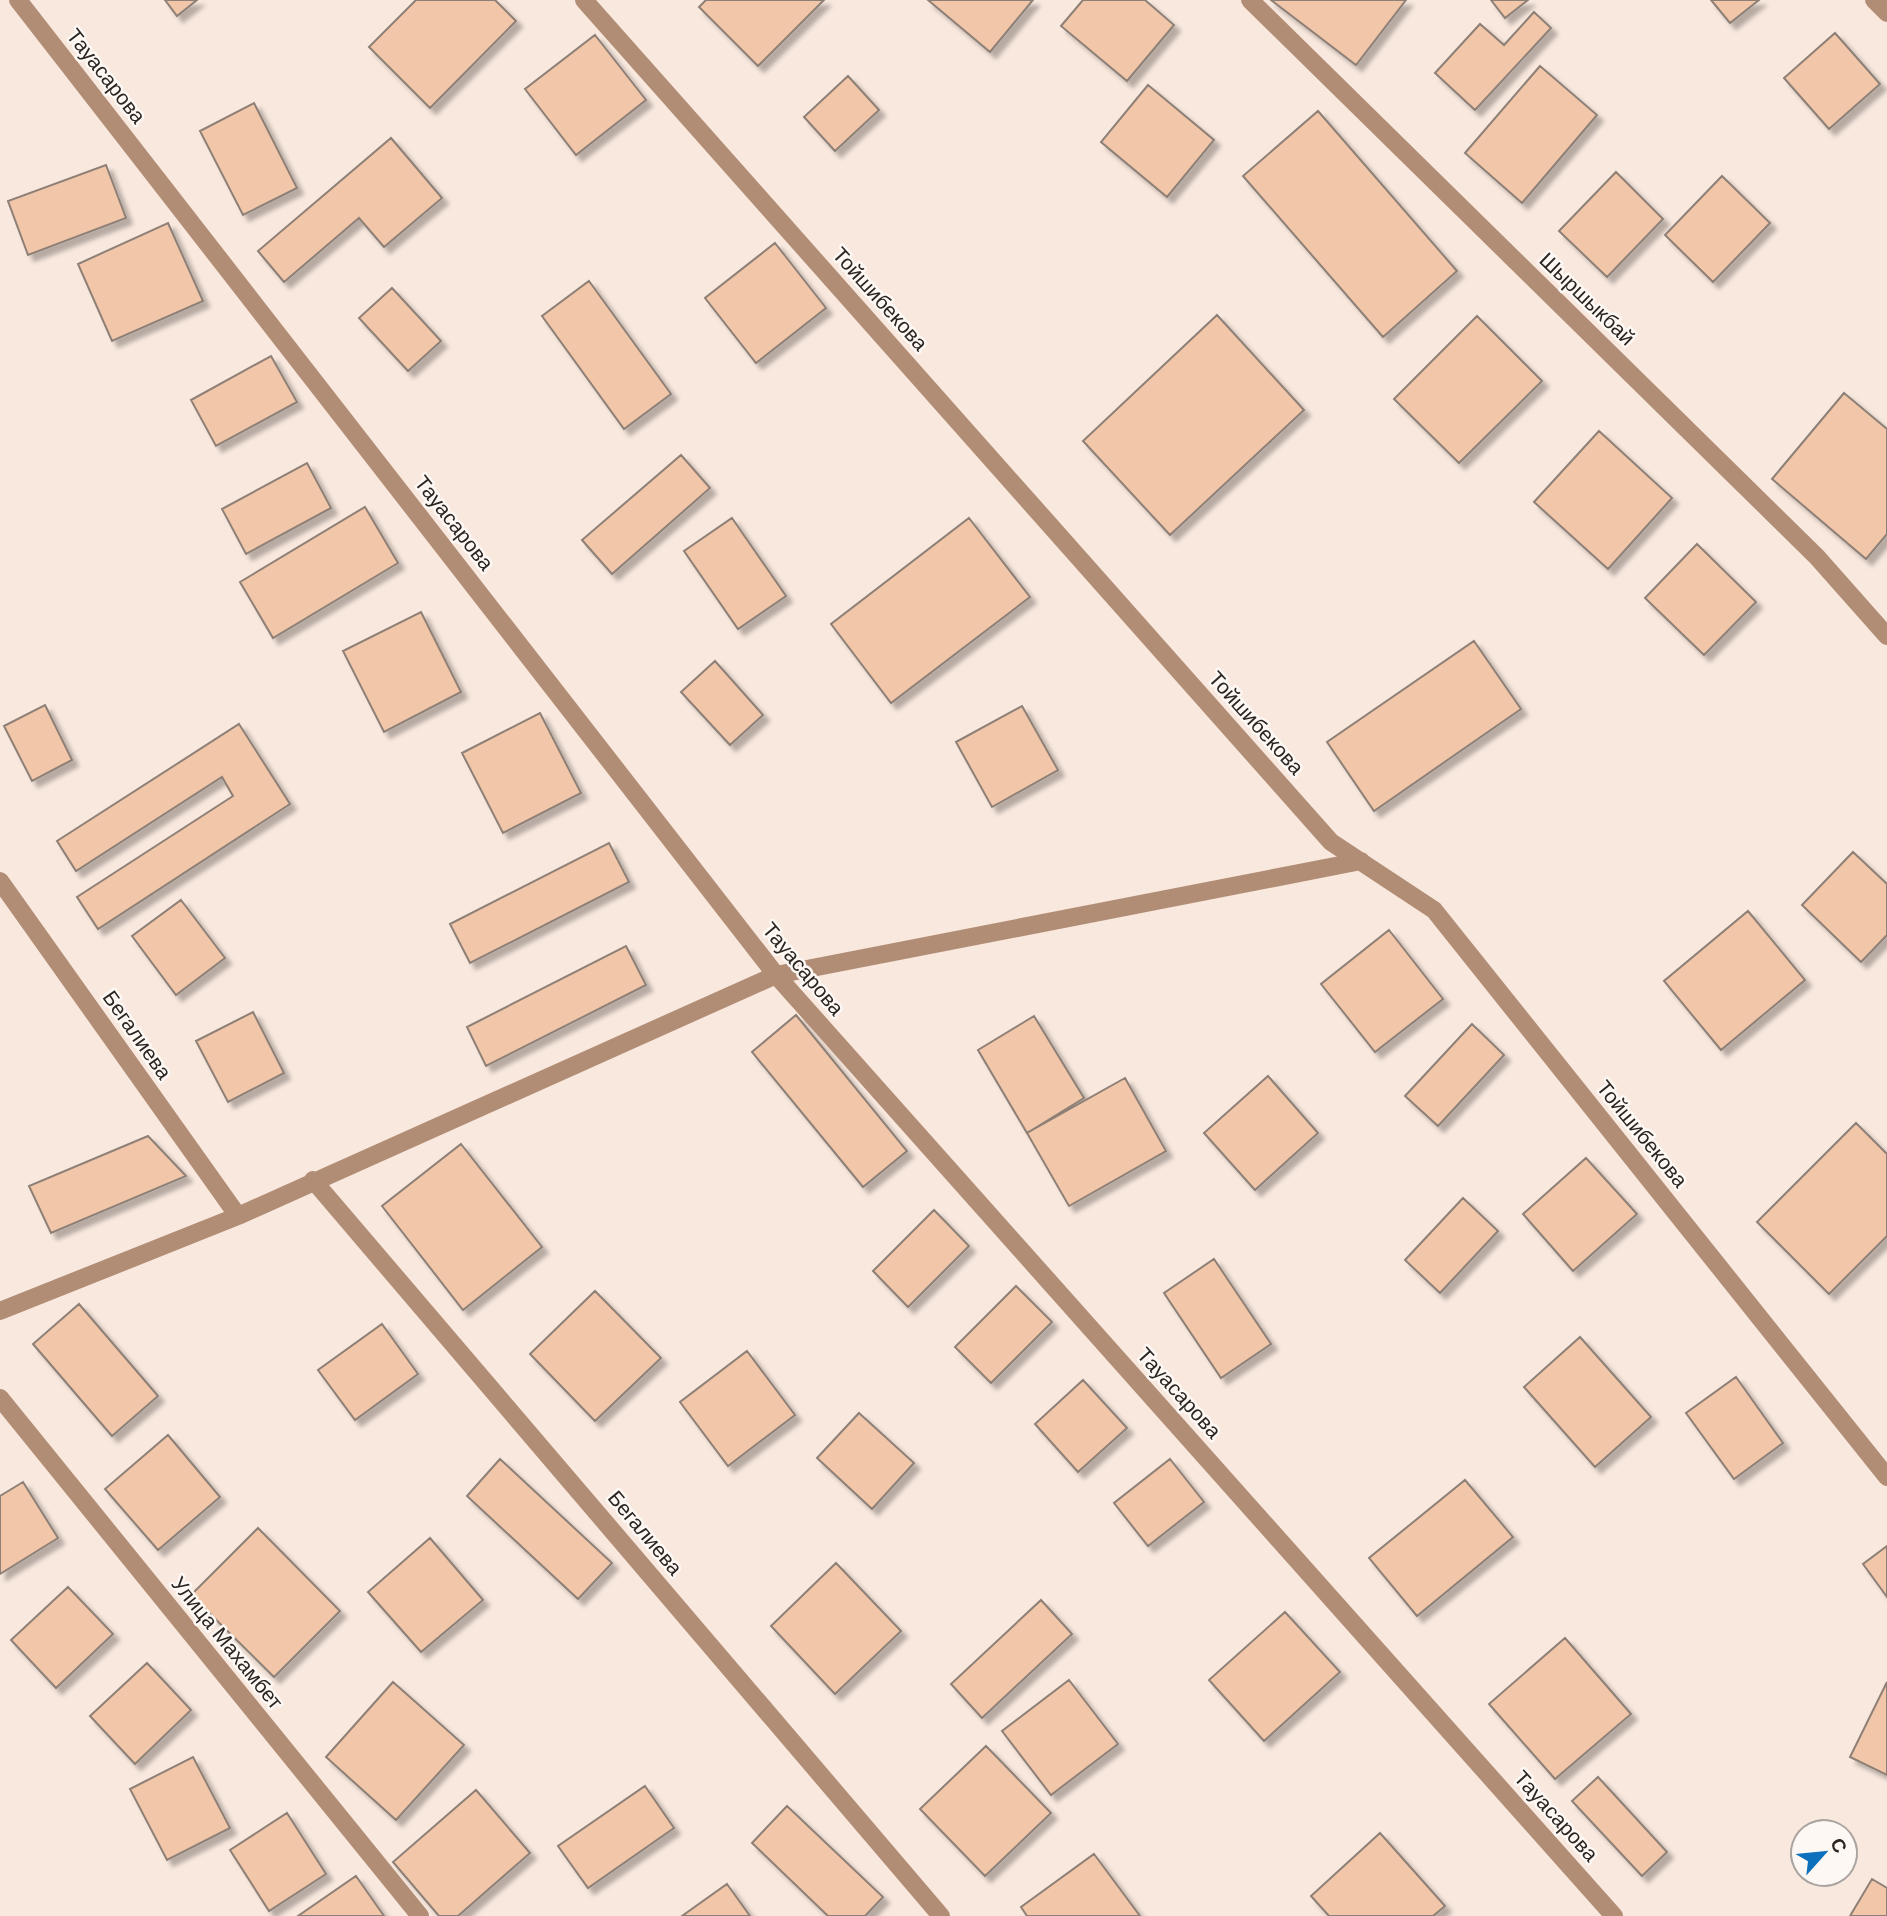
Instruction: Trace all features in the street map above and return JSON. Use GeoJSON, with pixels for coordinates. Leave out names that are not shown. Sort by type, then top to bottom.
{"type":"FeatureCollection","features":[{"type":"Feature","properties":{"kind":"street","name":"Тауасарова"},"geometry":{"type":"LineString","coordinates":[[19,0],[776,975],[1614,1916]]}},
{"type":"Feature","properties":{"kind":"street","name":"Тойшибекова"},"geometry":{"type":"LineString","coordinates":[[584,0],[1331,842],[1434,910],[1887,1477]]}},
{"type":"Feature","properties":{"kind":"street","name":"Шыршыкбай"},"geometry":{"type":"LineString","coordinates":[[1250,0],[1817,557],[1887,636]]}},
{"type":"Feature","properties":{"kind":"street"},"geometry":{"type":"LineString","coordinates":[[1874,0],[1887,13]]}},
{"type":"Feature","properties":{"kind":"street"},"geometry":{"type":"LineString","coordinates":[[0,1311],[238,1216],[313,1180],[776,975],[1361,861]]}},
{"type":"Feature","properties":{"kind":"street","name":"Бегалиева"},"geometry":{"type":"LineString","coordinates":[[0,881],[238,1216]]}},
{"type":"Feature","properties":{"kind":"street","name":"Бегалиева"},"geometry":{"type":"LineString","coordinates":[[313,1180],[941,1916]]}},
{"type":"Feature","properties":{"kind":"street","name":"Улица Махамбет"},"geometry":{"type":"LineString","coordinates":[[0,1398],[419,1916]]}},
{"type":"Feature","properties":{"kind":"building"},"geometry":{"type":"Polygon","coordinates":[[[165,0],[197,0],[177,16],[165,0]]]}},
{"type":"Feature","properties":{"kind":"building"},"geometry":{"type":"Polygon","coordinates":[[[416,0],[495,0],[516,21],[430,108],[369,47],[416,0]]]}},
{"type":"Feature","properties":{"kind":"building"},"geometry":{"type":"Polygon","coordinates":[[[706,0],[824,0],[758,66],[699,7],[706,0]]]}},
{"type":"Feature","properties":{"kind":"building"},"geometry":{"type":"Polygon","coordinates":[[[928,0],[1033,0],[990,52],[928,0]]]}},
{"type":"Feature","properties":{"kind":"building"},"geometry":{"type":"Polygon","coordinates":[[[1083,0],[1145,0],[1174,25],[1127,81],[1061,26],[1083,0]]]}},
{"type":"Feature","properties":{"kind":"building"},"geometry":{"type":"Polygon","coordinates":[[[1271,0],[1406,0],[1356,65],[1271,0]]]}},
{"type":"Feature","properties":{"kind":"building"},"geometry":{"type":"Polygon","coordinates":[[[1491,0],[1528,0],[1505,18],[1491,0]]]}},
{"type":"Feature","properties":{"kind":"building"},"geometry":{"type":"Polygon","coordinates":[[[1711,0],[1759,0],[1730,23],[1711,0]]]}},
{"type":"Feature","properties":{"kind":"building"},"geometry":{"type":"Polygon","coordinates":[[[1534,12],[1551,28],[1475,110],[1435,73],[1480,24],[1504,45],[1534,12]]]}},
{"type":"Feature","properties":{"kind":"building"},"geometry":{"type":"Polygon","coordinates":[[[1835,33],[1880,84],[1829,129],[1784,78],[1835,33]]]}},
{"type":"Feature","properties":{"kind":"building"},"geometry":{"type":"Polygon","coordinates":[[[595,35],[646,100],[576,155],[525,89],[595,35]]]}},
{"type":"Feature","properties":{"kind":"building"},"geometry":{"type":"Polygon","coordinates":[[[1540,66],[1597,115],[1522,203],[1465,153],[1540,66]]]}},
{"type":"Feature","properties":{"kind":"building"},"geometry":{"type":"Polygon","coordinates":[[[848,76],[879,110],[835,151],[804,117],[848,76]]]}},
{"type":"Feature","properties":{"kind":"building"},"geometry":{"type":"Polygon","coordinates":[[[1148,85],[1214,140],[1167,197],[1101,142],[1148,85]]]}},
{"type":"Feature","properties":{"kind":"building"},"geometry":{"type":"Polygon","coordinates":[[[254,103],[297,188],[243,215],[200,131],[254,103]]]}},
{"type":"Feature","properties":{"kind":"building"},"geometry":{"type":"Polygon","coordinates":[[[1318,111],[1457,271],[1383,337],[1243,176],[1318,111]]]}},
{"type":"Feature","properties":{"kind":"building"},"geometry":{"type":"Polygon","coordinates":[[[391,138],[442,198],[384,247],[359,218],[284,282],[258,251],[391,138]]]}},
{"type":"Feature","properties":{"kind":"building"},"geometry":{"type":"Polygon","coordinates":[[[106,165],[126,218],[28,255],[8,201],[106,165]]]}},
{"type":"Feature","properties":{"kind":"building"},"geometry":{"type":"Polygon","coordinates":[[[1616,172],[1663,219],[1607,277],[1559,231],[1616,172]]]}},
{"type":"Feature","properties":{"kind":"building"},"geometry":{"type":"Polygon","coordinates":[[[1722,176],[1770,223],[1713,282],[1665,235],[1722,176]]]}},
{"type":"Feature","properties":{"kind":"building"},"geometry":{"type":"Polygon","coordinates":[[[168,223],[203,301],[112,341],[78,264],[168,223]]]}},
{"type":"Feature","properties":{"kind":"building"},"geometry":{"type":"Polygon","coordinates":[[[775,243],[826,308],[756,363],[705,298],[775,243]]]}},
{"type":"Feature","properties":{"kind":"building"},"geometry":{"type":"Polygon","coordinates":[[[589,281],[671,394],[624,429],[542,316],[589,281]]]}},
{"type":"Feature","properties":{"kind":"building"},"geometry":{"type":"Polygon","coordinates":[[[392,288],[441,341],[408,371],[359,318],[392,288]]]}},
{"type":"Feature","properties":{"kind":"building"},"geometry":{"type":"Polygon","coordinates":[[[1217,315],[1304,410],[1170,535],[1083,441],[1217,315]]]}},
{"type":"Feature","properties":{"kind":"building"},"geometry":{"type":"Polygon","coordinates":[[[1477,316],[1542,381],[1459,463],[1394,399],[1477,316]]]}},
{"type":"Feature","properties":{"kind":"building"},"geometry":{"type":"Polygon","coordinates":[[[271,356],[297,402],[216,446],[191,400],[271,356]]]}},
{"type":"Feature","properties":{"kind":"building"},"geometry":{"type":"Polygon","coordinates":[[[1844,393],[1887,429],[1887,534],[1866,559],[1772,479],[1844,393]]]}},
{"type":"Feature","properties":{"kind":"building"},"geometry":{"type":"Polygon","coordinates":[[[1599,431],[1672,498],[1608,569],[1534,502],[1599,431]]]}},
{"type":"Feature","properties":{"kind":"building"},"geometry":{"type":"Polygon","coordinates":[[[681,455],[710,488],[612,574],[582,540],[681,455]]]}},
{"type":"Feature","properties":{"kind":"building"},"geometry":{"type":"Polygon","coordinates":[[[307,463],[331,508],[246,554],[222,509],[307,463]]]}},
{"type":"Feature","properties":{"kind":"building"},"geometry":{"type":"Polygon","coordinates":[[[365,507],[398,563],[273,638],[240,582],[365,507]]]}},
{"type":"Feature","properties":{"kind":"building"},"geometry":{"type":"Polygon","coordinates":[[[732,518],[786,596],[738,629],[684,551],[732,518]]]}},
{"type":"Feature","properties":{"kind":"building"},"geometry":{"type":"Polygon","coordinates":[[[969,518],[1030,597],[891,703],[831,624],[969,518]]]}},
{"type":"Feature","properties":{"kind":"building"},"geometry":{"type":"Polygon","coordinates":[[[1697,544],[1756,602],[1704,655],[1645,598],[1697,544]]]}},
{"type":"Feature","properties":{"kind":"building"},"geometry":{"type":"Polygon","coordinates":[[[421,612],[461,692],[384,732],[343,651],[421,612]]]}},
{"type":"Feature","properties":{"kind":"building"},"geometry":{"type":"Polygon","coordinates":[[[1474,641],[1521,709],[1374,811],[1327,742],[1474,641]]]}},
{"type":"Feature","properties":{"kind":"building"},"geometry":{"type":"Polygon","coordinates":[[[715,661],[763,715],[730,745],[681,692],[715,661]]]}},
{"type":"Feature","properties":{"kind":"building"},"geometry":{"type":"Polygon","coordinates":[[[45,705],[72,760],[32,781],[4,726],[45,705]]]}},
{"type":"Feature","properties":{"kind":"building"},"geometry":{"type":"Polygon","coordinates":[[[1022,706],[1058,770],[992,807],[956,742],[1022,706]]]}},
{"type":"Feature","properties":{"kind":"building"},"geometry":{"type":"Polygon","coordinates":[[[540,713],[581,793],[503,833],[462,753],[540,713]]]}},
{"type":"Feature","properties":{"kind":"building"},"geometry":{"type":"Polygon","coordinates":[[[239,724],[290,804],[98,929],[77,897],[233,796],[222,777],[76,871],[57,841],[239,724]]]}},
{"type":"Feature","properties":{"kind":"building"},"geometry":{"type":"Polygon","coordinates":[[[609,843],[629,882],[470,963],[450,924],[609,843]]]}},
{"type":"Feature","properties":{"kind":"building"},"geometry":{"type":"Polygon","coordinates":[[[1853,852],[1887,884],[1887,935],[1861,962],[1802,905],[1853,852]]]}},
{"type":"Feature","properties":{"kind":"building"},"geometry":{"type":"Polygon","coordinates":[[[181,900],[225,958],[176,995],[132,936],[181,900]]]}},
{"type":"Feature","properties":{"kind":"building"},"geometry":{"type":"Polygon","coordinates":[[[1748,911],[1805,980],[1721,1050],[1664,981],[1748,911]]]}},
{"type":"Feature","properties":{"kind":"building"},"geometry":{"type":"Polygon","coordinates":[[[1389,930],[1443,999],[1375,1052],[1321,984],[1389,930]]]}},
{"type":"Feature","properties":{"kind":"building"},"geometry":{"type":"Polygon","coordinates":[[[626,946],[646,985],[486,1066],[467,1027],[626,946]]]}},
{"type":"Feature","properties":{"kind":"building"},"geometry":{"type":"Polygon","coordinates":[[[253,1012],[284,1073],[228,1102],[196,1041],[253,1012]]]}},
{"type":"Feature","properties":{"kind":"building"},"geometry":{"type":"Polygon","coordinates":[[[796,1015],[907,1151],[863,1187],[752,1052],[796,1015]]]}},
{"type":"Feature","properties":{"kind":"building"},"geometry":{"type":"Polygon","coordinates":[[[1034,1016],[1084,1098],[1027,1133],[978,1050],[1034,1016]]]}},
{"type":"Feature","properties":{"kind":"building"},"geometry":{"type":"Polygon","coordinates":[[[1472,1024],[1504,1055],[1438,1126],[1405,1096],[1472,1024]]]}},
{"type":"Feature","properties":{"kind":"building"},"geometry":{"type":"Polygon","coordinates":[[[1268,1076],[1318,1133],[1255,1190],[1204,1133],[1268,1076]]]}},
{"type":"Feature","properties":{"kind":"building"},"geometry":{"type":"Polygon","coordinates":[[[1125,1078],[1166,1151],[1069,1206],[1027,1133],[1125,1078]]]}},
{"type":"Feature","properties":{"kind":"building"},"geometry":{"type":"Polygon","coordinates":[[[1856,1123],[1887,1154],[1887,1236],[1829,1294],[1757,1222],[1856,1123]]]}},
{"type":"Feature","properties":{"kind":"building"},"geometry":{"type":"Polygon","coordinates":[[[148,1136],[186,1176],[51,1233],[29,1186],[148,1136]]]}},
{"type":"Feature","properties":{"kind":"building"},"geometry":{"type":"Polygon","coordinates":[[[461,1144],[542,1247],[463,1310],[382,1206],[461,1144]]]}},
{"type":"Feature","properties":{"kind":"building"},"geometry":{"type":"Polygon","coordinates":[[[1586,1158],[1637,1214],[1573,1271],[1523,1214],[1586,1158]]]}},
{"type":"Feature","properties":{"kind":"building"},"geometry":{"type":"Polygon","coordinates":[[[1463,1198],[1498,1231],[1440,1293],[1405,1260],[1463,1198]]]}},
{"type":"Feature","properties":{"kind":"building"},"geometry":{"type":"Polygon","coordinates":[[[934,1210],[969,1246],[908,1307],[873,1271],[934,1210]]]}},
{"type":"Feature","properties":{"kind":"building"},"geometry":{"type":"Polygon","coordinates":[[[1214,1259],[1271,1344],[1221,1378],[1164,1293],[1214,1259]]]}},
{"type":"Feature","properties":{"kind":"building"},"geometry":{"type":"Polygon","coordinates":[[[1016,1286],[1052,1322],[991,1383],[955,1347],[1016,1286]]]}},
{"type":"Feature","properties":{"kind":"building"},"geometry":{"type":"Polygon","coordinates":[[[595,1291],[661,1358],[595,1421],[530,1354],[595,1291]]]}},
{"type":"Feature","properties":{"kind":"building"},"geometry":{"type":"Polygon","coordinates":[[[79,1304],[158,1396],[112,1436],[33,1344],[79,1304]]]}},
{"type":"Feature","properties":{"kind":"building"},"geometry":{"type":"Polygon","coordinates":[[[382,1324],[418,1374],[355,1420],[318,1370],[382,1324]]]}},
{"type":"Feature","properties":{"kind":"building"},"geometry":{"type":"Polygon","coordinates":[[[1580,1337],[1651,1417],[1595,1467],[1524,1387],[1580,1337]]]}},
{"type":"Feature","properties":{"kind":"building"},"geometry":{"type":"Polygon","coordinates":[[[747,1351],[795,1415],[728,1466],[680,1402],[747,1351]]]}},
{"type":"Feature","properties":{"kind":"building"},"geometry":{"type":"Polygon","coordinates":[[[1736,1377],[1783,1443],[1734,1479],[1686,1413],[1736,1377]]]}},
{"type":"Feature","properties":{"kind":"building"},"geometry":{"type":"Polygon","coordinates":[[[1083,1380],[1127,1428],[1078,1472],[1035,1424],[1083,1380]]]}},
{"type":"Feature","properties":{"kind":"building"},"geometry":{"type":"Polygon","coordinates":[[[859,1413],[914,1463],[872,1509],[817,1458],[859,1413]]]}},
{"type":"Feature","properties":{"kind":"building"},"geometry":{"type":"Polygon","coordinates":[[[168,1435],[220,1497],[158,1550],[105,1489],[168,1435]]]}},
{"type":"Feature","properties":{"kind":"building"},"geometry":{"type":"Polygon","coordinates":[[[500,1459],[612,1563],[578,1599],[467,1496],[500,1459]]]}},
{"type":"Feature","properties":{"kind":"building"},"geometry":{"type":"Polygon","coordinates":[[[1170,1459],[1204,1502],[1148,1546],[1114,1503],[1170,1459]]]}},
{"type":"Feature","properties":{"kind":"building"},"geometry":{"type":"Polygon","coordinates":[[[1465,1480],[1513,1537],[1417,1616],[1369,1558],[1465,1480]]]}},
{"type":"Feature","properties":{"kind":"building"},"geometry":{"type":"Polygon","coordinates":[[[23,1482],[58,1538],[0,1574],[0,1496],[23,1482]]]}},
{"type":"Feature","properties":{"kind":"building"},"geometry":{"type":"Polygon","coordinates":[[[258,1528],[340,1611],[274,1677],[191,1595],[258,1528]]]}},
{"type":"Feature","properties":{"kind":"building"},"geometry":{"type":"Polygon","coordinates":[[[430,1538],[483,1600],[421,1652],[368,1592],[430,1538]]]}},
{"type":"Feature","properties":{"kind":"building"},"geometry":{"type":"Polygon","coordinates":[[[1887,1546],[1887,1597],[1863,1564],[1887,1546]]]}},
{"type":"Feature","properties":{"kind":"building"},"geometry":{"type":"Polygon","coordinates":[[[836,1563],[901,1631],[835,1694],[771,1626],[836,1563]]]}},
{"type":"Feature","properties":{"kind":"building"},"geometry":{"type":"Polygon","coordinates":[[[68,1587],[113,1634],[56,1688],[11,1640],[68,1587]]]}},
{"type":"Feature","properties":{"kind":"building"},"geometry":{"type":"Polygon","coordinates":[[[1041,1600],[1072,1634],[982,1718],[951,1684],[1041,1600]]]}},
{"type":"Feature","properties":{"kind":"building"},"geometry":{"type":"Polygon","coordinates":[[[1285,1612],[1340,1672],[1264,1741],[1209,1680],[1285,1612]]]}},
{"type":"Feature","properties":{"kind":"building"},"geometry":{"type":"Polygon","coordinates":[[[1565,1638],[1631,1714],[1555,1779],[1489,1704],[1565,1638]]]}},
{"type":"Feature","properties":{"kind":"building"},"geometry":{"type":"Polygon","coordinates":[[[147,1663],[191,1710],[135,1764],[90,1716],[147,1663]]]}},
{"type":"Feature","properties":{"kind":"building"},"geometry":{"type":"Polygon","coordinates":[[[1069,1680],[1118,1744],[1051,1795],[1002,1731],[1069,1680]]]}},
{"type":"Feature","properties":{"kind":"building"},"geometry":{"type":"Polygon","coordinates":[[[393,1682],[464,1745],[396,1820],[326,1757],[393,1682]]]}},
{"type":"Feature","properties":{"kind":"building"},"geometry":{"type":"Polygon","coordinates":[[[1887,1682],[1887,1775],[1850,1757],[1887,1682]]]}},
{"type":"Feature","properties":{"kind":"building"},"geometry":{"type":"Polygon","coordinates":[[[986,1746],[1051,1813],[985,1876],[920,1809],[986,1746]]]}},
{"type":"Feature","properties":{"kind":"building"},"geometry":{"type":"Polygon","coordinates":[[[193,1757],[230,1828],[167,1860],[130,1789],[193,1757]]]}},
{"type":"Feature","properties":{"kind":"building"},"geometry":{"type":"Polygon","coordinates":[[[1598,1777],[1667,1852],[1642,1876],[1572,1801],[1598,1777]]]}},
{"type":"Feature","properties":{"kind":"building"},"geometry":{"type":"Polygon","coordinates":[[[645,1786],[674,1828],[588,1888],[558,1846],[645,1786]]]}},
{"type":"Feature","properties":{"kind":"building"},"geometry":{"type":"Polygon","coordinates":[[[476,1790],[530,1853],[458,1916],[439,1916],[393,1862],[476,1790]]]}},
{"type":"Feature","properties":{"kind":"building"},"geometry":{"type":"Polygon","coordinates":[[[787,1806],[883,1897],[865,1916],[828,1916],[752,1843],[787,1806]]]}},
{"type":"Feature","properties":{"kind":"building"},"geometry":{"type":"Polygon","coordinates":[[[287,1813],[326,1874],[269,1911],[230,1850],[287,1813]]]}},
{"type":"Feature","properties":{"kind":"building"},"geometry":{"type":"Polygon","coordinates":[[[1380,1833],[1445,1906],[1433,1916],[1329,1916],[1311,1896],[1380,1833]]]}},
{"type":"Feature","properties":{"kind":"building"},"geometry":{"type":"Polygon","coordinates":[[[1094,1854],[1140,1916],[1027,1916],[1021,1907],[1094,1854]]]}},
{"type":"Feature","properties":{"kind":"building"},"geometry":{"type":"Polygon","coordinates":[[[356,1876],[384,1916],[298,1916],[356,1876]]]}},
{"type":"Feature","properties":{"kind":"building"},"geometry":{"type":"Polygon","coordinates":[[[1872,1879],[1887,1888],[1887,1916],[1850,1916],[1872,1879]]]}},
{"type":"Feature","properties":{"kind":"building"},"geometry":{"type":"Polygon","coordinates":[[[727,1884],[750,1916],[682,1916],[727,1884]]]}}]}
